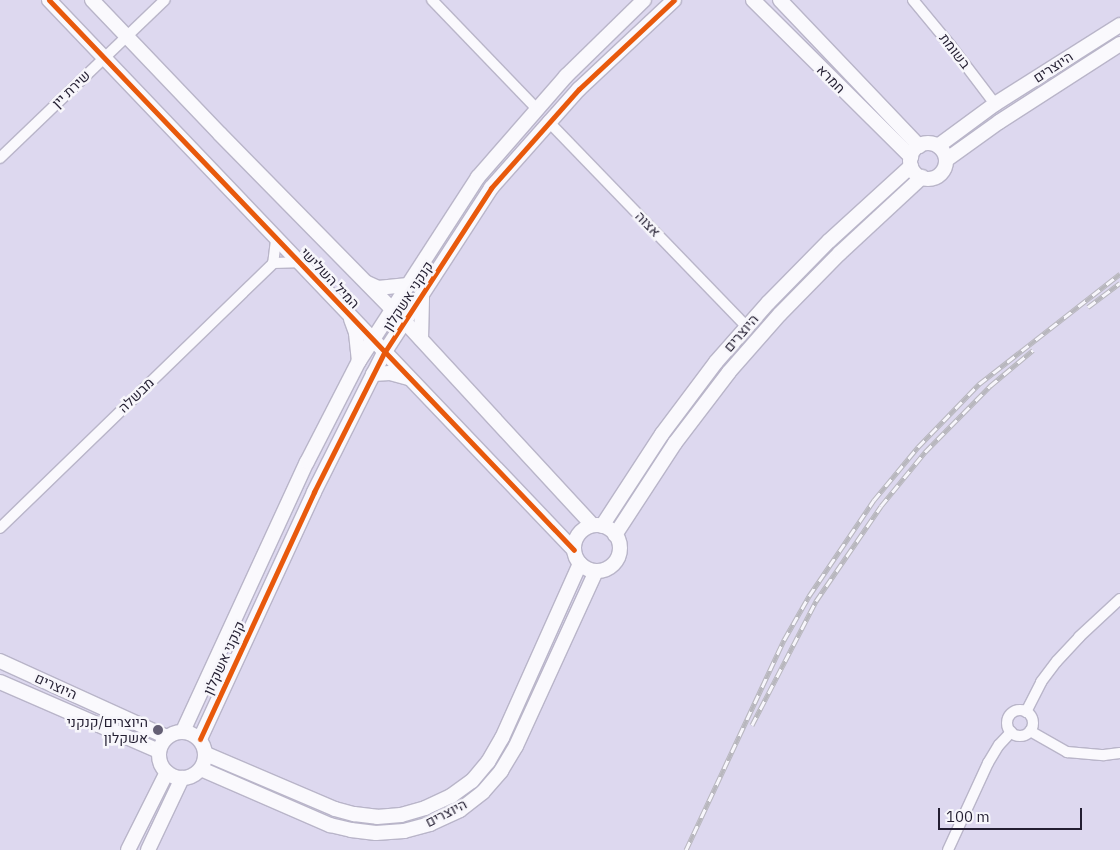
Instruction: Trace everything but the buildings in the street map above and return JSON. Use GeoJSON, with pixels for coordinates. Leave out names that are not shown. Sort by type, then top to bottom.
{"type":"FeatureCollection","features":[{"type":"Feature","properties":{"kind":"street","name":"המיל השלישי"},"geometry":{"type":"LineString","coordinates":[[49,0],[276,240],[373,338],[384,353],[574,550]]}},
{"type":"Feature","properties":{"kind":"street","name":"המיל השלישי"},"geometry":{"type":"LineString","coordinates":[[92,0],[406,322],[597,525]]}},
{"type":"Feature","properties":{"kind":"street","name":"שירת יין"},"geometry":{"type":"LineString","coordinates":[[0,158],[165,0]]}},
{"type":"Feature","properties":{"kind":"street"},"geometry":{"type":"LineString","coordinates":[[432,0],[537,109]]}},
{"type":"Feature","properties":{"kind":"street","name":"קנקני אשקלון"},"geometry":{"type":"LineString","coordinates":[[183,731],[307,462],[359,361],[373,338],[478,178],[566,76],[644,0]]}},
{"type":"Feature","properties":{"kind":"street","name":"קנקני אשקלון"},"geometry":{"type":"LineString","coordinates":[[200,739],[314,492],[384,353],[492,188],[548,121],[579,89],[674,0]]}},
{"type":"Feature","properties":{"kind":"street","name":"חמרא"},"geometry":{"type":"LineString","coordinates":[[753,0],[914,156]]}},
{"type":"Feature","properties":{"kind":"street","name":"חמרא"},"geometry":{"type":"LineString","coordinates":[[780,0],[914,156]]}},
{"type":"Feature","properties":{"kind":"street","name":"בשומת"},"geometry":{"type":"LineString","coordinates":[[913,0],[996,104]]}},
{"type":"Feature","properties":{"kind":"street","name":"היוצרים"},"geometry":{"type":"LineString","coordinates":[[938,146],[996,104],[1120,25]]}},
{"type":"Feature","properties":{"kind":"street","name":"היוצרים"},"geometry":{"type":"LineString","coordinates":[[946,160],[999,122],[1120,44]]}},
{"type":"Feature","properties":{"kind":"street","name":"אצוה"},"geometry":{"type":"LineString","coordinates":[[548,121],[747,327]]}},
{"type":"Feature","properties":{"kind":"street"},"geometry":{"type":"LineString","coordinates":[[929,143],[938,146],[945,155],[946,160],[940,174],[934,178],[922,178],[915,173],[914,156],[929,143]]}},
{"type":"Feature","properties":{"kind":"street","name":"היוצרים"},"geometry":{"type":"LineString","coordinates":[[597,525],[716,362],[829,241],[914,156]]}},
{"type":"Feature","properties":{"kind":"street","name":"היוצרים"},"geometry":{"type":"LineString","coordinates":[[615,535],[675,443],[729,372],[780,314],[834,260],[922,178]]}},
{"type":"Feature","properties":{"kind":"street"},"geometry":{"type":"LineString","coordinates":[[276,240],[273,263],[297,262]]}},
{"type":"Feature","properties":{"kind":"street","name":"מבשלה"},"geometry":{"type":"LineString","coordinates":[[1,525],[273,263]]}},
{"type":"Feature","properties":{"kind":"street"},"geometry":{"type":"LineString","coordinates":[[366,283],[378,288],[408,285]]}},
{"type":"Feature","properties":{"kind":"street"},"geometry":{"type":"LineString","coordinates":[[421,339],[422,295]]}},
{"type":"Feature","properties":{"kind":"street"},"geometry":{"type":"LineString","coordinates":[[348,314],[356,333],[359,361]]}},
{"type":"Feature","properties":{"kind":"street"},"geometry":{"type":"LineString","coordinates":[[373,374],[390,372],[410,378]]}},
{"type":"Feature","properties":{"kind":"street"},"geometry":{"type":"LineString","coordinates":[[597,525],[615,535],[620,547],[618,556],[608,568],[596,571],[584,568],[580,564],[574,550],[576,536],[584,528],[597,525]]}},
{"type":"Feature","properties":{"kind":"street","name":"היוצרים"},"geometry":{"type":"LineString","coordinates":[[206,754],[336,809],[354,814],[377,817],[401,815],[425,808],[451,796],[488,762],[502,738],[580,564]]}},
{"type":"Feature","properties":{"kind":"street","name":"היוצרים"},"geometry":{"type":"LineString","coordinates":[[201,769],[330,825],[351,830],[376,833],[404,831],[430,824],[460,810],[483,792],[501,771],[516,746],[596,571]]}},
{"type":"Feature","properties":{"kind":"street"},"geometry":{"type":"LineString","coordinates":[[1026,712],[1041,682],[1057,661],[1120,599]]}},
{"type":"Feature","properties":{"kind":"street","name":"היוצרים"},"geometry":{"type":"LineString","coordinates":[[0,661],[167,737]]}},
{"type":"Feature","properties":{"kind":"street","name":"היוצרים"},"geometry":{"type":"LineString","coordinates":[[0,682],[159,751]]}},
{"type":"Feature","properties":{"kind":"street"},"geometry":{"type":"LineString","coordinates":[[1021,710],[1026,712],[1032,719],[1030,731],[1020,736],[1011,732],[1008,722],[1012,714],[1021,710]]}},
{"type":"Feature","properties":{"kind":"street"},"geometry":{"type":"LineString","coordinates":[[183,731],[192,733],[200,739],[206,754],[201,769],[190,776],[182,778],[167,772],[159,759],[159,751],[167,737],[183,731]]}},
{"type":"Feature","properties":{"kind":"street"},"geometry":{"type":"LineString","coordinates":[[1030,731],[1067,752],[1104,755],[1120,753]]}},
{"type":"Feature","properties":{"kind":"street"},"geometry":{"type":"LineString","coordinates":[[948,850],[988,763],[999,745],[1011,732]]}},
{"type":"Feature","properties":{"kind":"street"},"geometry":{"type":"LineString","coordinates":[[128,850],[167,772]]}},
{"type":"Feature","properties":{"kind":"street"},"geometry":{"type":"LineString","coordinates":[[148,850],[182,778]]}},
{"type":"Feature","properties":{"kind":"railway"},"geometry":{"type":"LineString","coordinates":[[686,850],[784,640],[809,596],[874,500],[918,447],[979,384],[1120,274]]}},
{"type":"Feature","properties":{"kind":"railway"},"geometry":{"type":"LineString","coordinates":[[1088,307],[1120,283]]}},
{"type":"Feature","properties":{"kind":"railway"},"geometry":{"type":"LineString","coordinates":[[752,725],[816,601],[881,506],[925,452],[990,386],[1033,350]]}},
{"type":"Feature","properties":{"kind":"cycle path"},"geometry":{"type":"LineString","coordinates":[[49,0],[574,550]]}},
{"type":"Feature","properties":{"kind":"cycle path"},"geometry":{"type":"LineString","coordinates":[[200,739],[314,492],[384,353],[491,188],[579,89],[674,0]]}},
{"type":"Feature","properties":{"kind":"place","name":"היוצרים/קנקני אשקלון"},"geometry":{"type":"Point","coordinates":[158,730]}}]}
